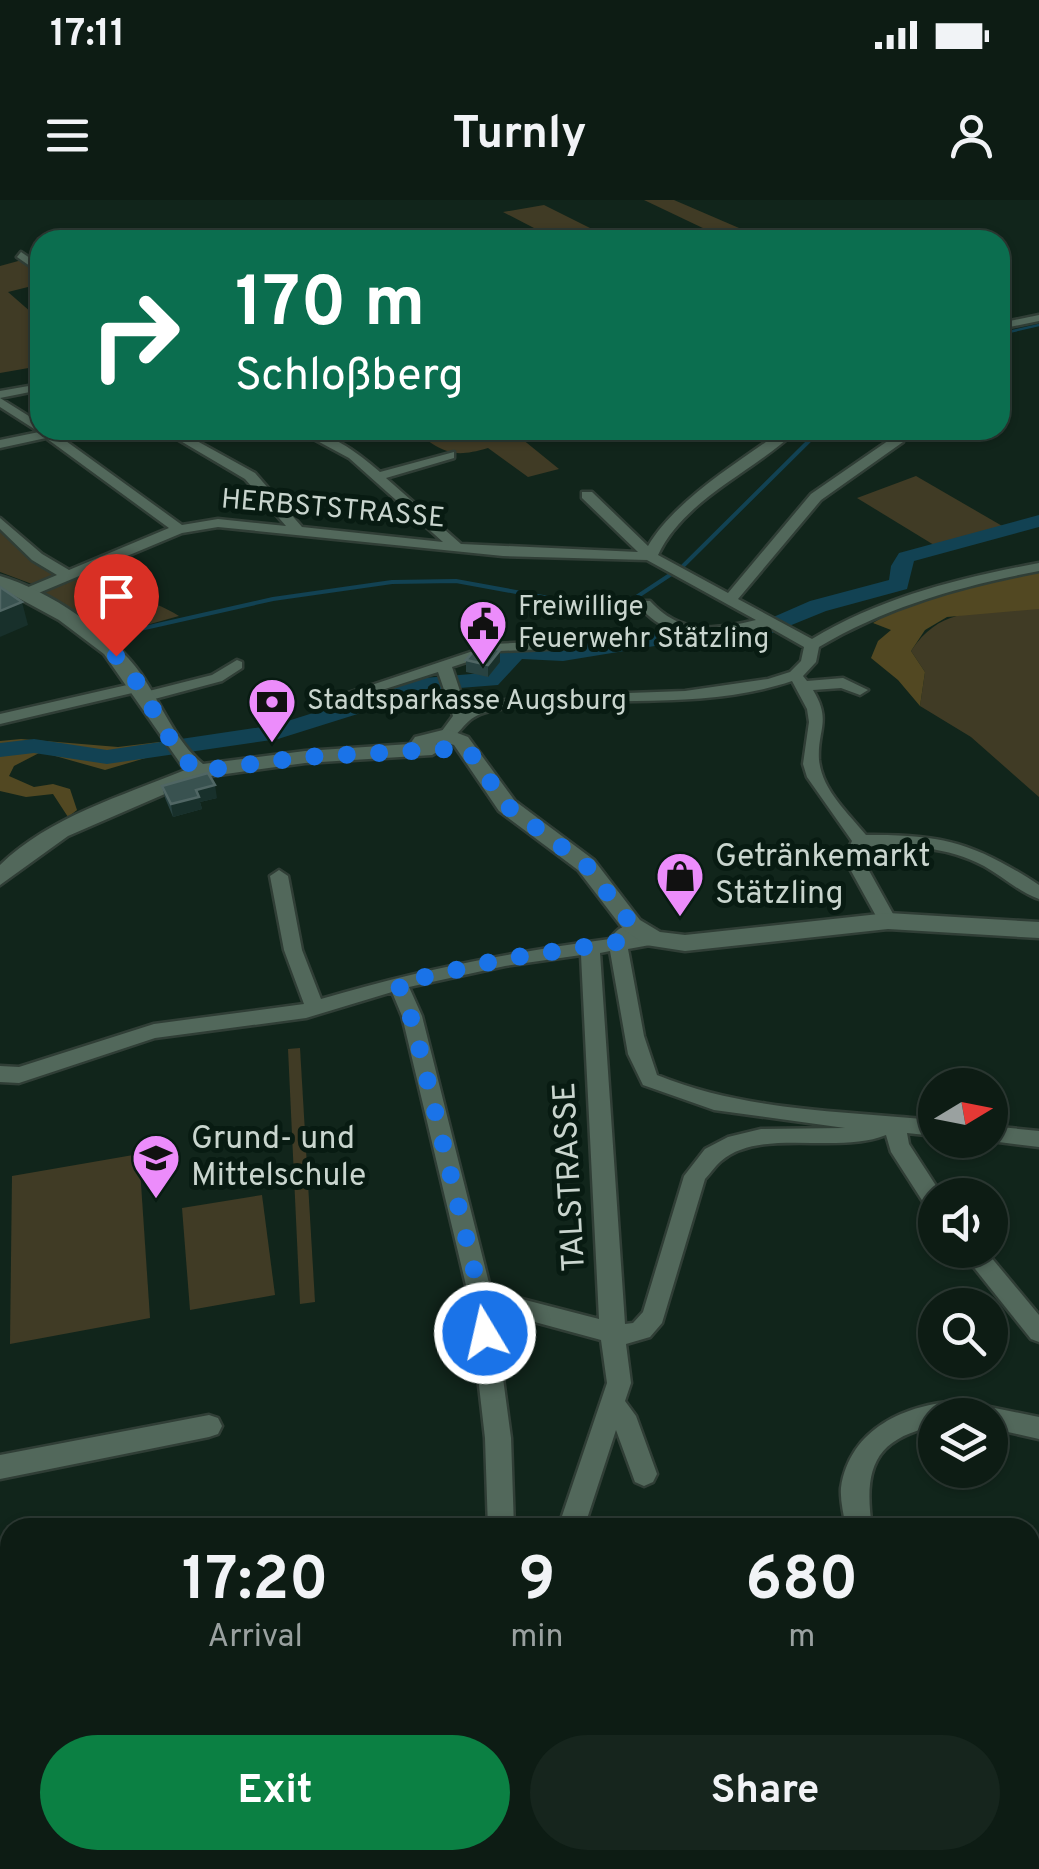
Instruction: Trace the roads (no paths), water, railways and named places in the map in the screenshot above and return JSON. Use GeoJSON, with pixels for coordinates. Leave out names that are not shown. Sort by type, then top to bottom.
{"type":"FeatureCollection","features":[{"type":"Feature","properties":{"kind":"street"},"geometry":{"type":"LineString","coordinates":[[21,255],[30,262]]}},
{"type":"Feature","properties":{"kind":"street"},"geometry":{"type":"LineString","coordinates":[[1010,324],[1039,318]]}},
{"type":"Feature","properties":{"kind":"street"},"geometry":{"type":"LineString","coordinates":[[0,398],[30,389]]}},
{"type":"Feature","properties":{"kind":"street"},"geometry":{"type":"LineString","coordinates":[[0,398],[30,421]]}},
{"type":"Feature","properties":{"kind":"street"},"geometry":{"type":"LineString","coordinates":[[0,444],[30,435]]}},
{"type":"Feature","properties":{"kind":"street"},"geometry":{"type":"LineString","coordinates":[[55,440],[179,530]]}},
{"type":"Feature","properties":{"kind":"street"},"geometry":{"type":"LineString","coordinates":[[186,440],[250,476],[297,530]]}},
{"type":"Feature","properties":{"kind":"street"},"geometry":{"type":"LineString","coordinates":[[324,440],[345,450],[378,476],[456,546]]}},
{"type":"Feature","properties":{"kind":"street"},"geometry":{"type":"LineString","coordinates":[[650,556],[652,546],[686,513],[778,440]]}},
{"type":"Feature","properties":{"kind":"street"},"geometry":{"type":"LineString","coordinates":[[730,599],[816,497],[897,440]]}},
{"type":"Feature","properties":{"kind":"street"},"geometry":{"type":"LineString","coordinates":[[378,476],[450,454]]}},
{"type":"Feature","properties":{"kind":"street"},"geometry":{"type":"LineString","coordinates":[[586,496],[650,556],[812,645]]}},
{"type":"Feature","properties":{"kind":"street"},"geometry":{"type":"LineString","coordinates":[[0,522],[37,557],[68,575]]}},
{"type":"Feature","properties":{"kind":"street","name":"HERBSTSTRASSE"},"geometry":{"type":"LineString","coordinates":[[24,594],[179,530],[218,523],[504,552],[650,556]]}},
{"type":"Feature","properties":{"kind":"street"},"geometry":{"type":"LineString","coordinates":[[799,680],[812,645],[858,618],[932,590],[1039,567]]}},
{"type":"Feature","properties":{"kind":"street"},"geometry":{"type":"LineString","coordinates":[[0,581],[88,632],[121,660],[176,745],[199,771]]}},
{"type":"Feature","properties":{"kind":"street"},"geometry":{"type":"LineString","coordinates":[[645,604],[662,622],[700,630],[727,631],[775,624]]}},
{"type":"Feature","properties":{"kind":"street"},"geometry":{"type":"LineString","coordinates":[[323,704],[448,678],[500,647],[569,644]]}},
{"type":"Feature","properties":{"kind":"street"},"geometry":{"type":"LineString","coordinates":[[0,718],[217,678],[237,665]]}},
{"type":"Feature","properties":{"kind":"street"},"geometry":{"type":"LineString","coordinates":[[448,678],[460,716],[457,741],[507,806],[586,865],[625,934],[638,1060],[650,1080],[710,1099],[778,1113],[918,1126]]}},
{"type":"Feature","properties":{"kind":"street"},"geometry":{"type":"LineString","coordinates":[[799,680],[820,721],[812,761],[815,776],[861,842]]}},
{"type":"Feature","properties":{"kind":"street"},"geometry":{"type":"LineString","coordinates":[[460,716],[488,707],[544,700],[685,696],[799,680],[843,684],[860,690]]}},
{"type":"Feature","properties":{"kind":"street"},"geometry":{"type":"LineString","coordinates":[[0,878],[26,852],[60,831],[199,771],[457,741]]}},
{"type":"Feature","properties":{"kind":"street"},"geometry":{"type":"LineString","coordinates":[[861,842],[919,840],[957,845],[1039,893]]}},
{"type":"Feature","properties":{"kind":"street"},"geometry":{"type":"LineString","coordinates":[[861,842],[853,858],[888,922]]}},
{"type":"Feature","properties":{"kind":"street"},"geometry":{"type":"LineString","coordinates":[[279,876],[292,950],[315,1008]]}},
{"type":"Feature","properties":{"kind":"street"},"geometry":{"type":"LineString","coordinates":[[0,1074],[20,1075],[154,1031],[315,1008],[398,983],[590,945],[625,934],[685,942],[888,922],[1039,930]]}},
{"type":"Feature","properties":{"kind":"street","name":"TALSTRASSE"},"geometry":{"type":"LineString","coordinates":[[574,1518],[619,1383],[612,1334],[590,945]]}},
{"type":"Feature","properties":{"kind":"street"},"geometry":{"type":"LineString","coordinates":[[398,983],[414,1026],[481,1298],[498,1438],[501,1518]]}},
{"type":"Feature","properties":{"kind":"street"},"geometry":{"type":"LineString","coordinates":[[894,1123],[899,1146],[920,1178]]}},
{"type":"Feature","properties":{"kind":"street"},"geometry":{"type":"LineString","coordinates":[[481,1298],[612,1334],[631,1335],[646,1329],[654,1316],[689,1192],[703,1163],[720,1150],[770,1136],[877,1133],[894,1123]]}},
{"type":"Feature","properties":{"kind":"street"},"geometry":{"type":"LineString","coordinates":[[1008,1136],[1039,1139]]}},
{"type":"Feature","properties":{"kind":"street"},"geometry":{"type":"LineString","coordinates":[[986,1268],[1039,1332]]}},
{"type":"Feature","properties":{"kind":"street"},"geometry":{"type":"LineString","coordinates":[[612,1405],[624,1416],[644,1474]]}},
{"type":"Feature","properties":{"kind":"street"},"geometry":{"type":"LineString","coordinates":[[858,1518],[854,1489],[862,1462],[881,1438],[918,1418]]}},
{"type":"Feature","properties":{"kind":"street"},"geometry":{"type":"LineString","coordinates":[[1008,1421],[1039,1428]]}},
{"type":"Feature","properties":{"kind":"street"},"geometry":{"type":"LineString","coordinates":[[0,1466],[209,1426]]}},
{"type":"Feature","properties":{"kind":"waterway"},"geometry":{"type":"LineString","coordinates":[[1010,332],[1039,325]]}},
{"type":"Feature","properties":{"kind":"waterway"},"geometry":{"type":"LineString","coordinates":[[118,634],[273,599],[392,582],[456,581],[587,605],[635,598],[682,567],[810,440]]}},
{"type":"Feature","properties":{"kind":"waterway"},"geometry":{"type":"LineString","coordinates":[[0,750],[34,746],[107,757],[278,732],[432,683],[490,680],[508,656],[520,652],[563,654],[667,637],[757,632],[818,606],[899,584],[906,557],[1039,521]]}},
{"type":"Feature","properties":{"kind":"place","name":"Freiwillige Feuerwehr Stätzling"},"geometry":{"type":"Point","coordinates":[483,666]}},
{"type":"Feature","properties":{"kind":"place","name":"Stadtsparkasse Augsburg"},"geometry":{"type":"Point","coordinates":[272,744]}},
{"type":"Feature","properties":{"kind":"place","name":"Getränkemarkt Stätzling"},"geometry":{"type":"Point","coordinates":[680,918]}},
{"type":"Feature","properties":{"kind":"place","name":"Grund- und Mittelschule"},"geometry":{"type":"Point","coordinates":[156,1200]}}]}
